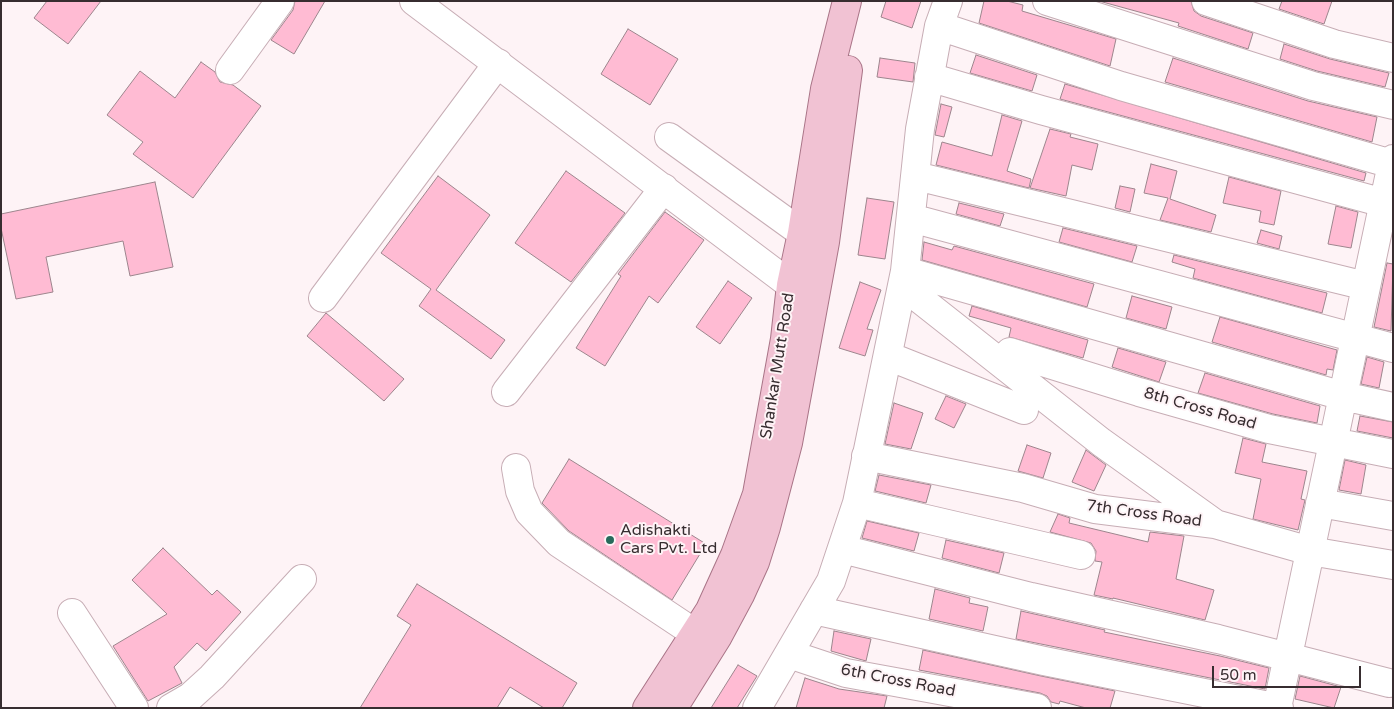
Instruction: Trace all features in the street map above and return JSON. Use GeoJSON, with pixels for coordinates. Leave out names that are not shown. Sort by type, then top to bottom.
{"type":"FeatureCollection","features":[{"type":"Feature","properties":{"kind":"main road","name":"Shankar Mutt Road"},"geometry":{"type":"LineString","coordinates":[[648,708],[745,558],[785,339],[791,284],[802,233],[825,89],[847,1]]}},
{"type":"Feature","properties":{"kind":"main road","name":"Shankar Mutt Road"},"geometry":{"type":"LineString","coordinates":[[673,708],[718,636],[788,443],[825,242],[843,95],[854,37],[866,1]]}},
{"type":"Feature","properties":{"kind":"street"},"geometry":{"type":"LineString","coordinates":[[230,70],[280,1]]}},
{"type":"Feature","properties":{"kind":"street"},"geometry":{"type":"LineString","coordinates":[[414,1],[791,284]]}},
{"type":"Feature","properties":{"kind":"street"},"geometry":{"type":"LineString","coordinates":[[1047,1],[1313,86],[1393,105]]}},
{"type":"Feature","properties":{"kind":"street"},"geometry":{"type":"LineString","coordinates":[[1206,1],[1334,44],[1393,58]]}},
{"type":"Feature","properties":{"kind":"street"},"geometry":{"type":"LineString","coordinates":[[766,706],[789,654],[831,581],[857,504],[903,278],[920,129],[943,14],[1120,86],[1390,179]]}},
{"type":"Feature","properties":{"kind":"street"},"geometry":{"type":"LineString","coordinates":[[323,298],[498,63]]}},
{"type":"Feature","properties":{"kind":"street"},"geometry":{"type":"LineString","coordinates":[[930,77],[1041,110],[1390,179]]}},
{"type":"Feature","properties":{"kind":"street"},"geometry":{"type":"LineString","coordinates":[[669,138],[802,233]]}},
{"type":"Feature","properties":{"kind":"street"},"geometry":{"type":"LineString","coordinates":[[916,176],[1366,286]]}},
{"type":"Feature","properties":{"kind":"street"},"geometry":{"type":"LineString","coordinates":[[814,610],[1044,661],[1278,708],[1366,286],[1385,235],[1390,179]]}},
{"type":"Feature","properties":{"kind":"street"},"geometry":{"type":"LineString","coordinates":[[506,392],[664,188]]}},
{"type":"Feature","properties":{"kind":"street"},"geometry":{"type":"LineString","coordinates":[[911,218],[1393,348]]}},
{"type":"Feature","properties":{"kind":"street"},"geometry":{"type":"LineString","coordinates":[[903,278],[1342,396],[1393,407]]}},
{"type":"Feature","properties":{"kind":"street"},"geometry":{"type":"LineString","coordinates":[[903,278],[1101,442],[1215,524]]}},
{"type":"Feature","properties":{"kind":"street","name":"8th Cross Road"},"geometry":{"type":"LineString","coordinates":[[1010,352],[1139,392],[1269,429],[1393,454]]}},
{"type":"Feature","properties":{"kind":"street"},"geometry":{"type":"LineString","coordinates":[[888,356],[1024,410]]}},
{"type":"Feature","properties":{"kind":"street","name":"7th Cross Road"},"geometry":{"type":"LineString","coordinates":[[866,456],[1023,488],[1095,509],[1215,524],[1310,551],[1393,564]]}},
{"type":"Feature","properties":{"kind":"street"},"geometry":{"type":"LineString","coordinates":[[516,468],[520,491],[529,512],[559,543],[696,634]]}},
{"type":"Feature","properties":{"kind":"street"},"geometry":{"type":"LineString","coordinates":[[1320,503],[1393,516]]}},
{"type":"Feature","properties":{"kind":"street"},"geometry":{"type":"LineString","coordinates":[[857,504],[1081,555]]}},
{"type":"Feature","properties":{"kind":"street"},"geometry":{"type":"LineString","coordinates":[[842,549],[1031,597],[1218,639],[1389,683]]}},
{"type":"Feature","properties":{"kind":"street"},"geometry":{"type":"LineString","coordinates":[[171,708],[190,697],[212,677],[302,578]]}},
{"type":"Feature","properties":{"kind":"street"},"geometry":{"type":"LineString","coordinates":[[72,613],[134,708]]}},
{"type":"Feature","properties":{"kind":"street","name":"6th Cross Road"},"geometry":{"type":"LineString","coordinates":[[789,654],[846,673],[1037,708]]}},
{"type":"Feature","properties":{"kind":"building"},"geometry":{"type":"Polygon","coordinates":[[[47,1],[101,1],[68,44],[34,18],[47,1]]]}},
{"type":"Feature","properties":{"kind":"building"},"geometry":{"type":"Polygon","coordinates":[[[295,1],[325,1],[294,54],[271,40],[293,10],[295,1]]]}},
{"type":"Feature","properties":{"kind":"building"},"geometry":{"type":"Polygon","coordinates":[[[886,1],[921,1],[912,28],[881,17],[886,1]]]}},
{"type":"Feature","properties":{"kind":"building"},"geometry":{"type":"Polygon","coordinates":[[[984,1],[1007,1],[1023,5],[1022,11],[1116,39],[1110,66],[979,23],[984,1]]]}},
{"type":"Feature","properties":{"kind":"building"},"geometry":{"type":"Polygon","coordinates":[[[1099,1],[1191,1],[1194,11],[1201,16],[1253,33],[1248,49],[1178,26],[1179,23],[1099,1]]]}},
{"type":"Feature","properties":{"kind":"building"},"geometry":{"type":"Polygon","coordinates":[[[1282,1],[1332,1],[1324,24],[1279,9],[1282,1]]]}},
{"type":"Feature","properties":{"kind":"building"},"geometry":{"type":"Polygon","coordinates":[[[628,29],[678,59],[650,105],[601,74],[628,29]]]}},
{"type":"Feature","properties":{"kind":"building"},"geometry":{"type":"Polygon","coordinates":[[[1284,44],[1330,59],[1389,73],[1385,87],[1317,71],[1280,59],[1284,44]]]}},
{"type":"Feature","properties":{"kind":"building"},"geometry":{"type":"Polygon","coordinates":[[[976,55],[1037,75],[1032,91],[970,73],[976,55]]]}},
{"type":"Feature","properties":{"kind":"building"},"geometry":{"type":"Polygon","coordinates":[[[880,58],[915,63],[913,82],[877,77],[880,58]]]}},
{"type":"Feature","properties":{"kind":"building"},"geometry":{"type":"Polygon","coordinates":[[[1173,58],[1308,101],[1377,117],[1372,142],[1165,82],[1173,58]]]}},
{"type":"Feature","properties":{"kind":"building"},"geometry":{"type":"Polygon","coordinates":[[[201,62],[215,72],[220,82],[233,85],[261,106],[193,198],[133,154],[143,142],[107,115],[140,71],[175,98],[201,62]]]}},
{"type":"Feature","properties":{"kind":"building"},"geometry":{"type":"Polygon","coordinates":[[[1065,84],[1366,173],[1364,181],[1060,99],[1065,84]]]}},
{"type":"Feature","properties":{"kind":"building"},"geometry":{"type":"Polygon","coordinates":[[[941,104],[952,107],[944,137],[935,135],[941,104]]]}},
{"type":"Feature","properties":{"kind":"building"},"geometry":{"type":"Polygon","coordinates":[[[1002,115],[1022,121],[1007,171],[1031,179],[1029,188],[936,165],[942,142],[992,156],[1002,115]]]}},
{"type":"Feature","properties":{"kind":"building"},"geometry":{"type":"Polygon","coordinates":[[[1050,129],[1071,134],[1070,137],[1098,144],[1092,170],[1072,165],[1066,196],[1030,188],[1050,129]]]}},
{"type":"Feature","properties":{"kind":"building"},"geometry":{"type":"Polygon","coordinates":[[[1151,164],[1177,171],[1170,199],[1216,215],[1211,232],[1160,220],[1168,198],[1144,193],[1151,164]]]}},
{"type":"Feature","properties":{"kind":"building"},"geometry":{"type":"Polygon","coordinates":[[[566,171],[625,213],[571,282],[515,243],[566,171]]]}},
{"type":"Feature","properties":{"kind":"building"},"geometry":{"type":"Polygon","coordinates":[[[438,176],[490,215],[436,290],[505,340],[491,359],[419,306],[431,289],[381,253],[438,176]]]}},
{"type":"Feature","properties":{"kind":"building"},"geometry":{"type":"Polygon","coordinates":[[[1229,177],[1281,191],[1274,225],[1259,222],[1261,211],[1223,203],[1229,177]]]}},
{"type":"Feature","properties":{"kind":"building"},"geometry":{"type":"Polygon","coordinates":[[[155,182],[173,267],[130,276],[123,241],[46,257],[53,292],[16,299],[1,228],[1,214],[155,182]]]}},
{"type":"Feature","properties":{"kind":"building"},"geometry":{"type":"Polygon","coordinates":[[[1120,186],[1135,189],[1130,212],[1115,208],[1120,186]]]}},
{"type":"Feature","properties":{"kind":"building"},"geometry":{"type":"Polygon","coordinates":[[[867,198],[894,202],[885,259],[858,255],[867,198]]]}},
{"type":"Feature","properties":{"kind":"building"},"geometry":{"type":"Polygon","coordinates":[[[959,203],[1004,214],[1000,226],[956,214],[959,203]]]}},
{"type":"Feature","properties":{"kind":"building"},"geometry":{"type":"Polygon","coordinates":[[[1336,206],[1358,212],[1351,248],[1328,244],[1336,206]]]}},
{"type":"Feature","properties":{"kind":"building"},"geometry":{"type":"Polygon","coordinates":[[[665,212],[704,240],[658,303],[649,296],[605,366],[576,348],[621,276],[618,274],[665,212]]]}},
{"type":"Feature","properties":{"kind":"building"},"geometry":{"type":"Polygon","coordinates":[[[1063,228],[1137,246],[1132,262],[1059,242],[1063,228]]]}},
{"type":"Feature","properties":{"kind":"building"},"geometry":{"type":"Polygon","coordinates":[[[1261,230],[1282,236],[1279,249],[1257,243],[1261,230]]]}},
{"type":"Feature","properties":{"kind":"building"},"geometry":{"type":"Polygon","coordinates":[[[924,242],[952,250],[954,246],[1094,284],[1087,307],[922,260],[924,242]]]}},
{"type":"Feature","properties":{"kind":"building"},"geometry":{"type":"Polygon","coordinates":[[[1174,255],[1327,293],[1322,313],[1193,278],[1195,269],[1172,262],[1174,255]]]}},
{"type":"Feature","properties":{"kind":"building"},"geometry":{"type":"Polygon","coordinates":[[[1387,263],[1393,264],[1391,331],[1374,327],[1387,263]]]}},
{"type":"Feature","properties":{"kind":"building"},"geometry":{"type":"Polygon","coordinates":[[[728,281],[752,298],[720,344],[696,327],[728,281]]]}},
{"type":"Feature","properties":{"kind":"building"},"geometry":{"type":"Polygon","coordinates":[[[860,282],[881,290],[867,329],[873,330],[865,356],[839,348],[860,282]]]}},
{"type":"Feature","properties":{"kind":"building"},"geometry":{"type":"Polygon","coordinates":[[[1132,296],[1172,307],[1166,329],[1126,318],[1132,296]]]}},
{"type":"Feature","properties":{"kind":"building"},"geometry":{"type":"Polygon","coordinates":[[[972,306],[1088,340],[1083,358],[1009,337],[1011,328],[969,316],[972,306]]]}},
{"type":"Feature","properties":{"kind":"building"},"geometry":{"type":"Polygon","coordinates":[[[326,313],[404,379],[384,401],[307,336],[326,313]]]}},
{"type":"Feature","properties":{"kind":"building"},"geometry":{"type":"Polygon","coordinates":[[[1220,317],[1337,350],[1333,370],[1327,369],[1326,375],[1212,342],[1220,317]]]}},
{"type":"Feature","properties":{"kind":"building"},"geometry":{"type":"Polygon","coordinates":[[[1118,348],[1166,362],[1159,382],[1112,367],[1118,348]]]}},
{"type":"Feature","properties":{"kind":"building"},"geometry":{"type":"Polygon","coordinates":[[[1367,357],[1384,362],[1379,388],[1361,384],[1367,357]]]}},
{"type":"Feature","properties":{"kind":"building"},"geometry":{"type":"Polygon","coordinates":[[[1205,373],[1320,406],[1317,423],[1273,414],[1198,393],[1205,373]]]}},
{"type":"Feature","properties":{"kind":"building"},"geometry":{"type":"Polygon","coordinates":[[[946,396],[966,404],[954,428],[935,419],[946,396]]]}},
{"type":"Feature","properties":{"kind":"building"},"geometry":{"type":"Polygon","coordinates":[[[894,403],[923,413],[911,449],[885,444],[894,403]]]}},
{"type":"Feature","properties":{"kind":"building"},"geometry":{"type":"Polygon","coordinates":[[[1360,416],[1393,422],[1393,438],[1357,431],[1360,416]]]}},
{"type":"Feature","properties":{"kind":"building"},"geometry":{"type":"Polygon","coordinates":[[[1243,438],[1266,444],[1262,462],[1307,471],[1301,499],[1305,500],[1298,530],[1253,519],[1261,479],[1235,473],[1243,438]]]}},
{"type":"Feature","properties":{"kind":"building"},"geometry":{"type":"Polygon","coordinates":[[[1027,445],[1051,453],[1043,478],[1018,471],[1027,445]]]}},
{"type":"Feature","properties":{"kind":"building"},"geometry":{"type":"Polygon","coordinates":[[[1086,450],[1106,465],[1094,491],[1072,482],[1086,450]]]}},
{"type":"Feature","properties":{"kind":"building"},"geometry":{"type":"Polygon","coordinates":[[[569,459],[706,544],[672,600],[569,531],[542,503],[569,459]]]}},
{"type":"Feature","properties":{"kind":"building"},"geometry":{"type":"Polygon","coordinates":[[[1345,460],[1366,465],[1361,494],[1339,490],[1345,460]]]}},
{"type":"Feature","properties":{"kind":"building"},"geometry":{"type":"Polygon","coordinates":[[[879,475],[931,485],[926,503],[875,491],[879,475]]]}},
{"type":"Feature","properties":{"kind":"building"},"geometry":{"type":"Polygon","coordinates":[[[1058,514],[1070,518],[1069,523],[1148,542],[1150,532],[1184,536],[1176,579],[1214,590],[1205,620],[1094,595],[1102,562],[1095,561],[1096,551],[1091,543],[1050,532],[1058,514]]]}},
{"type":"Feature","properties":{"kind":"building"},"geometry":{"type":"Polygon","coordinates":[[[867,521],[919,533],[914,551],[862,538],[867,521]]]}},
{"type":"Feature","properties":{"kind":"building"},"geometry":{"type":"Polygon","coordinates":[[[946,540],[1004,553],[999,573],[942,558],[946,540]]]}},
{"type":"Feature","properties":{"kind":"building"},"geometry":{"type":"Polygon","coordinates":[[[163,548],[212,595],[217,590],[241,612],[206,651],[197,643],[174,667],[182,683],[148,701],[113,646],[167,614],[132,580],[163,548]]]}},
{"type":"Feature","properties":{"kind":"building"},"geometry":{"type":"Polygon","coordinates":[[[417,584],[577,683],[562,708],[544,708],[510,687],[497,708],[360,708],[411,625],[397,616],[417,584]]]}},
{"type":"Feature","properties":{"kind":"building"},"geometry":{"type":"Polygon","coordinates":[[[935,589],[970,598],[969,603],[988,607],[983,631],[929,619],[935,589]]]}},
{"type":"Feature","properties":{"kind":"building"},"geometry":{"type":"Polygon","coordinates":[[[1021,611],[1105,630],[1104,632],[1269,668],[1265,689],[1016,639],[1021,611]]]}},
{"type":"Feature","properties":{"kind":"building"},"geometry":{"type":"Polygon","coordinates":[[[834,631],[871,639],[866,661],[831,651],[834,631]]]}},
{"type":"Feature","properties":{"kind":"building"},"geometry":{"type":"Polygon","coordinates":[[[923,650],[1115,691],[1110,708],[1086,708],[1060,701],[1059,704],[1051,702],[1047,696],[1040,693],[919,670],[923,650]]]}},
{"type":"Feature","properties":{"kind":"building"},"geometry":{"type":"Polygon","coordinates":[[[738,665],[757,676],[737,708],[711,708],[738,665]]]}},
{"type":"Feature","properties":{"kind":"building"},"geometry":{"type":"Polygon","coordinates":[[[1300,676],[1341,687],[1334,708],[1295,699],[1300,676]]]}},
{"type":"Feature","properties":{"kind":"building"},"geometry":{"type":"Polygon","coordinates":[[[805,678],[839,689],[887,696],[884,708],[796,708],[805,678]]]}},
{"type":"Feature","properties":{"kind":"place","name":"Adishakti Cars Pvt. Ltd"},"geometry":{"type":"Point","coordinates":[610,540]}}]}
